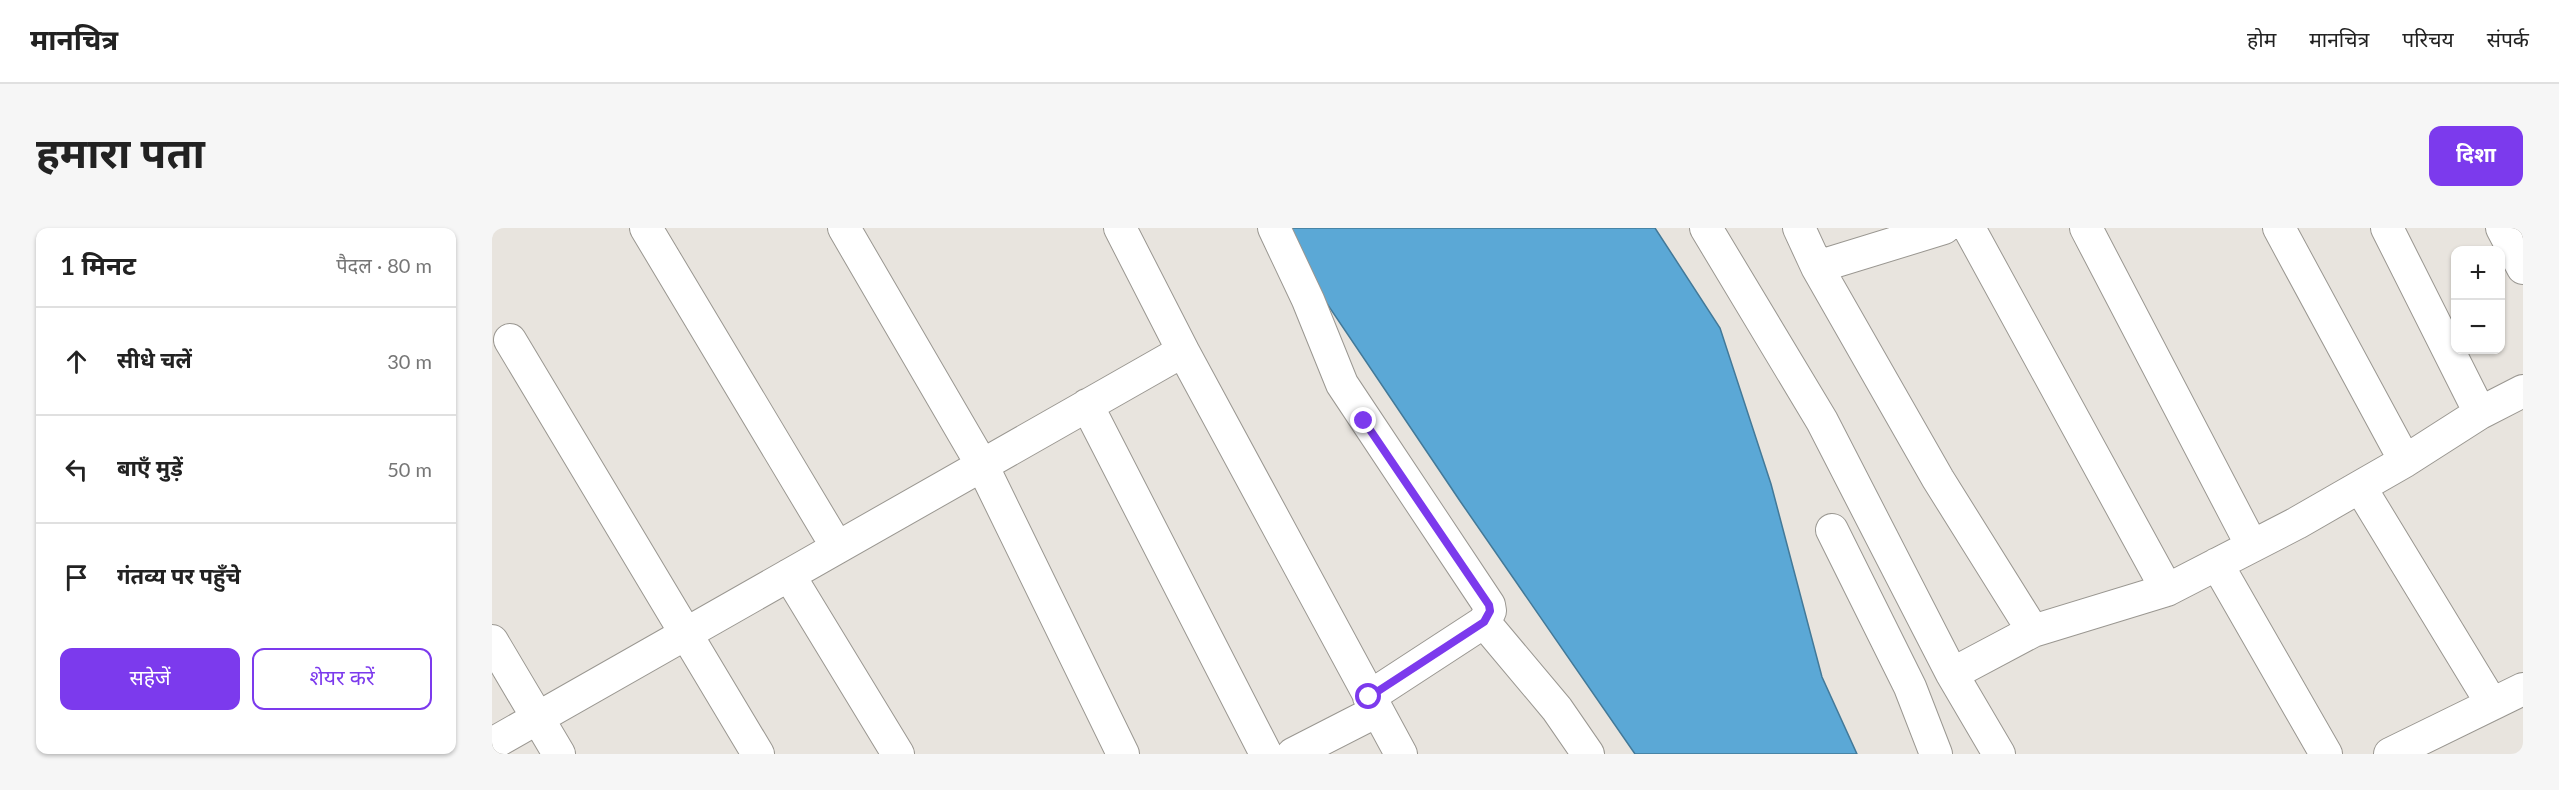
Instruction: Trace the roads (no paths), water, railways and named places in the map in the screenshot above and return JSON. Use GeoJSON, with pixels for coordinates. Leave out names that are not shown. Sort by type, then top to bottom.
{"type":"FeatureCollection","features":[{"type":"Feature","properties":{"kind":"street"},"geometry":{"type":"LineString","coordinates":[[646,228],[837,547]]}},
{"type":"Feature","properties":{"kind":"street"},"geometry":{"type":"LineString","coordinates":[[844,228],[982,465],[1123,754]]}},
{"type":"Feature","properties":{"kind":"street"},"geometry":{"type":"LineString","coordinates":[[1120,228],[1183,351],[1401,754]]}},
{"type":"Feature","properties":{"kind":"street"},"geometry":{"type":"LineString","coordinates":[[1274,228],[1308,300],[1342,384],[1489,605],[1490,611],[1484,622],[1373,704],[1293,754]]}},
{"type":"Feature","properties":{"kind":"street"},"geometry":{"type":"LineString","coordinates":[[1707,228],[1822,421],[1952,674],[1999,754]]}},
{"type":"Feature","properties":{"kind":"street"},"geometry":{"type":"LineString","coordinates":[[1799,228],[1817,267],[1938,479],[2033,631]]}},
{"type":"Feature","properties":{"kind":"street"},"geometry":{"type":"LineString","coordinates":[[1817,267],[1944,228]]}},
{"type":"Feature","properties":{"kind":"street"},"geometry":{"type":"LineString","coordinates":[[1969,228],[2167,590]]}},
{"type":"Feature","properties":{"kind":"street"},"geometry":{"type":"LineString","coordinates":[[2086,228],[2252,546]]}},
{"type":"Feature","properties":{"kind":"street"},"geometry":{"type":"LineString","coordinates":[[2279,228],[2405,460]]}},
{"type":"Feature","properties":{"kind":"street"},"geometry":{"type":"LineString","coordinates":[[2387,228],[2480,413]]}},
{"type":"Feature","properties":{"kind":"street"},"geometry":{"type":"LineString","coordinates":[[2502,228],[2523,268]]}},
{"type":"Feature","properties":{"kind":"street"},"geometry":{"type":"LineString","coordinates":[[510,340],[684,634],[758,754]]}},
{"type":"Feature","properties":{"kind":"street"},"geometry":{"type":"LineString","coordinates":[[492,744],[1183,351]]}},
{"type":"Feature","properties":{"kind":"street"},"geometry":{"type":"LineString","coordinates":[[1952,674],[2033,631],[2167,590],[2360,487],[2480,413],[2523,391]]}},
{"type":"Feature","properties":{"kind":"street"},"geometry":{"type":"LineString","coordinates":[[1087,405],[1266,754]]}},
{"type":"Feature","properties":{"kind":"street"},"geometry":{"type":"LineString","coordinates":[[2360,487],[2492,704]]}},
{"type":"Feature","properties":{"kind":"street"},"geometry":{"type":"LineString","coordinates":[[1832,530],[1910,687],[1936,754]]}},
{"type":"Feature","properties":{"kind":"street"},"geometry":{"type":"LineString","coordinates":[[2217,564],[2326,754]]}},
{"type":"Feature","properties":{"kind":"street"},"geometry":{"type":"LineString","coordinates":[[789,574],[898,754]]}},
{"type":"Feature","properties":{"kind":"street"},"geometry":{"type":"LineString","coordinates":[[1484,622],[1557,709],[1588,754]]}},
{"type":"Feature","properties":{"kind":"street"},"geometry":{"type":"LineString","coordinates":[[492,641],[560,754]]}},
{"type":"Feature","properties":{"kind":"street"},"geometry":{"type":"LineString","coordinates":[[2405,751],[2523,689]]}},
{"type":"Feature","properties":{"kind":"water"},"geometry":{"type":"Polygon","coordinates":[[[1276,228],[1655,228],[1720,328],[1771,484],[1822,677],[1857,754],[1635,754],[1460,501],[1276,228]]]}}]}
